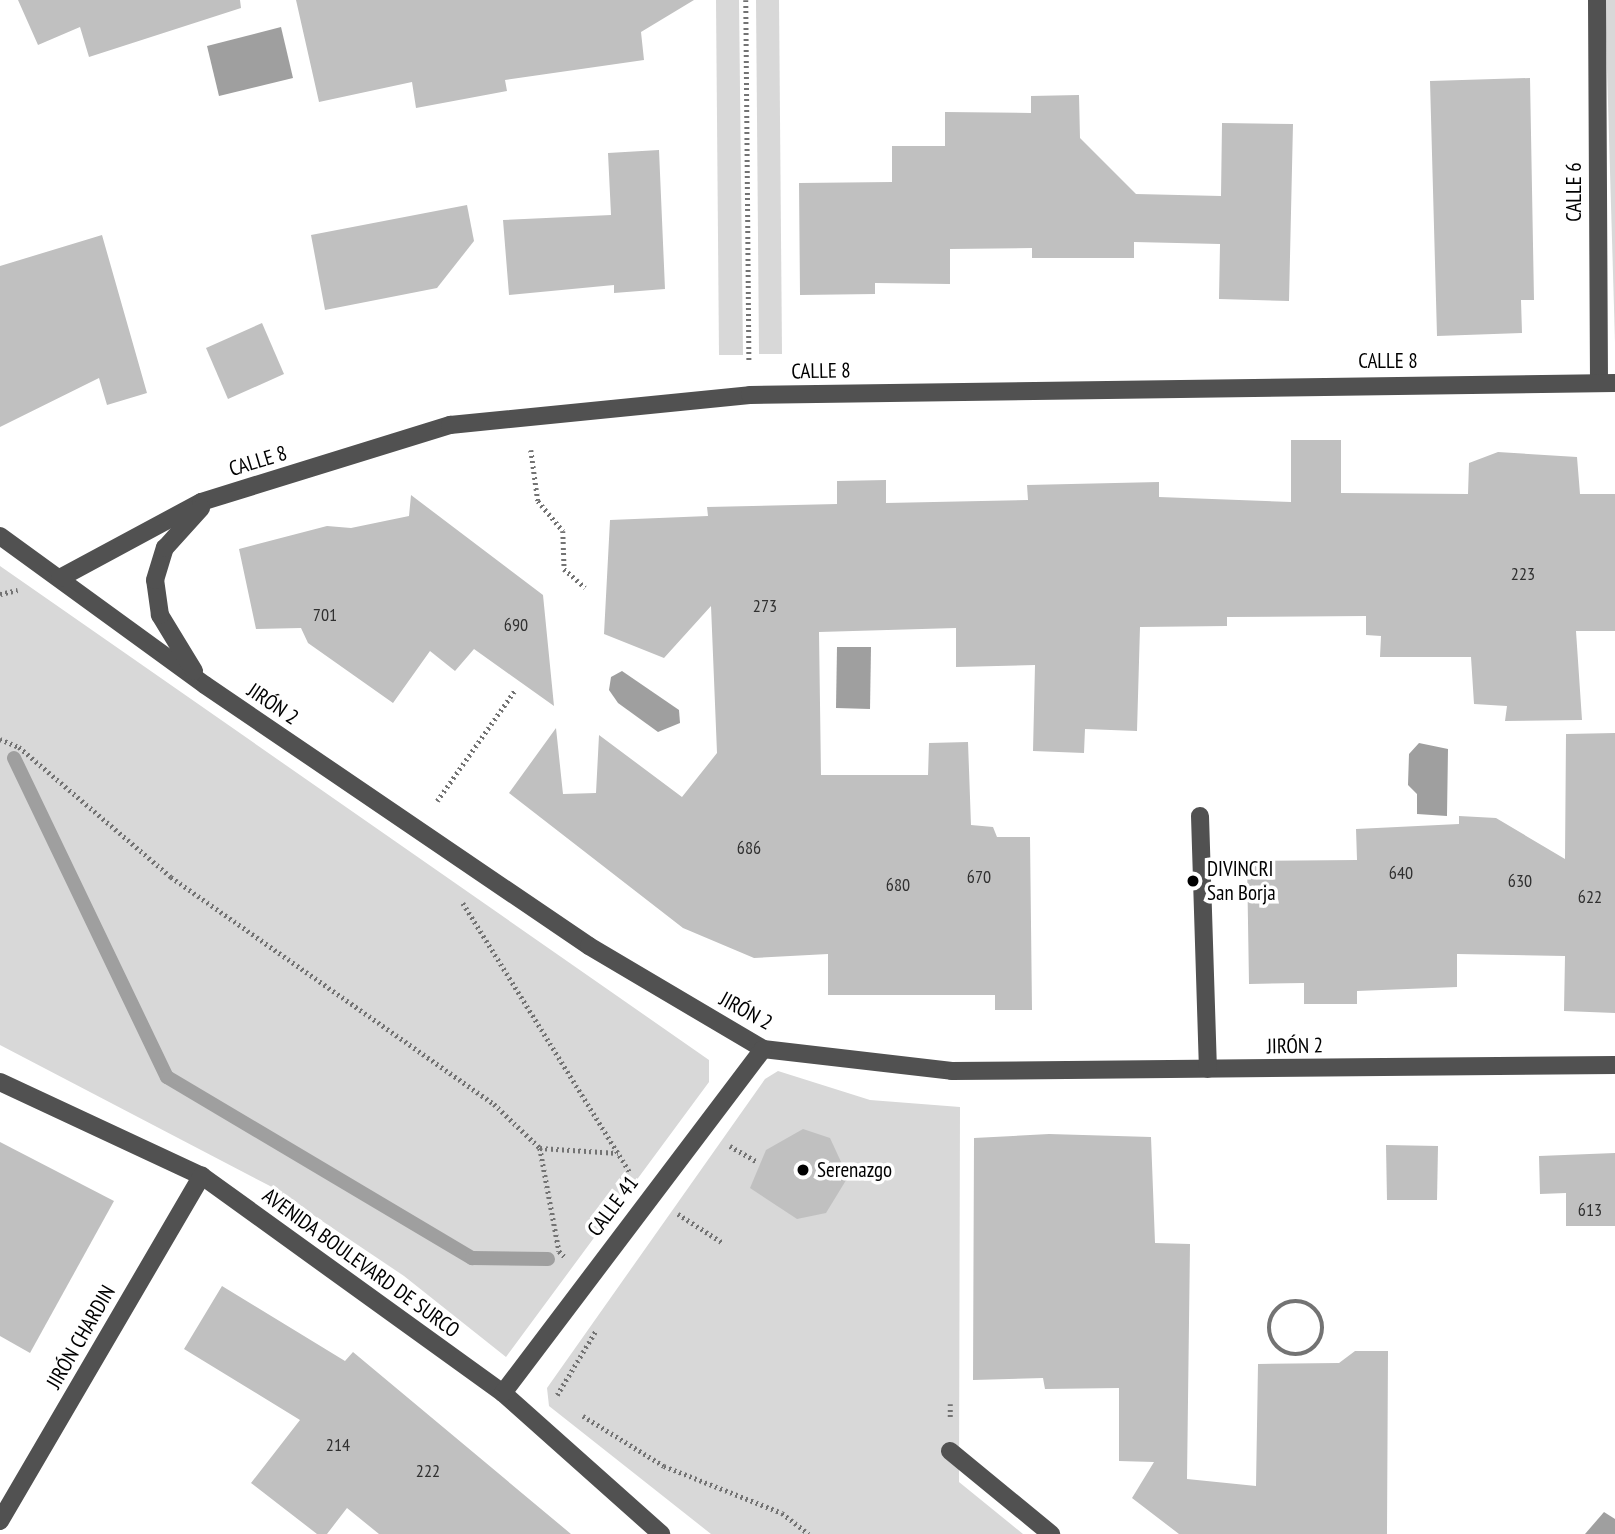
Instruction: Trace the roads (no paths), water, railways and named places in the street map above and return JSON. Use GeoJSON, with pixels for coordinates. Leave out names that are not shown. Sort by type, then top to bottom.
{"type":"FeatureCollection","features":[{"type":"Feature","properties":{"kind":"street","name":"CALLE 6"},"geometry":{"type":"LineString","coordinates":[[1597,0],[1607,383]]}},
{"type":"Feature","properties":{"kind":"street","name":"CALLE 8"},"geometry":{"type":"LineString","coordinates":[[60,578],[208,500],[450,425],[750,395],[1607,383]]}},
{"type":"Feature","properties":{"kind":"street"},"geometry":{"type":"LineString","coordinates":[[205,685],[160,615],[155,580],[165,548],[208,500]]}},
{"type":"Feature","properties":{"kind":"street","name":"JIRÓN 2"},"geometry":{"type":"LineString","coordinates":[[0,536],[205,685],[589,946],[763,1049],[952,1071],[1615,1065]]}},
{"type":"Feature","properties":{"kind":"street"},"geometry":{"type":"LineString","coordinates":[[1200,816],[1208,1069]]}},
{"type":"Feature","properties":{"kind":"street","name":"CALLE 41"},"geometry":{"type":"LineString","coordinates":[[503,1393],[763,1049]]}},
{"type":"Feature","properties":{"kind":"street","name":"AVENIDA BOULEVARD DE SURCO"},"geometry":{"type":"LineString","coordinates":[[0,1082],[202,1176],[503,1393],[661,1534]]}},
{"type":"Feature","properties":{"kind":"street","name":"JIRÓN CHARDIN"},"geometry":{"type":"LineString","coordinates":[[0,1521],[202,1176]]}},
{"type":"Feature","properties":{"kind":"street"},"geometry":{"type":"LineString","coordinates":[[950,1451],[1051,1534]]}},
{"type":"Feature","properties":{"kind":"waterway"},"geometry":{"type":"LineString","coordinates":[[14,758],[167,1077],[472,1258],[548,1259]]}},
{"type":"Feature","properties":{"kind":"place","name":"DIVINCRI San Borja"},"geometry":{"type":"Point","coordinates":[1193,881]}},
{"type":"Feature","properties":{"kind":"place","name":"Serenazgo"},"geometry":{"type":"Point","coordinates":[803,1170]}}]}
